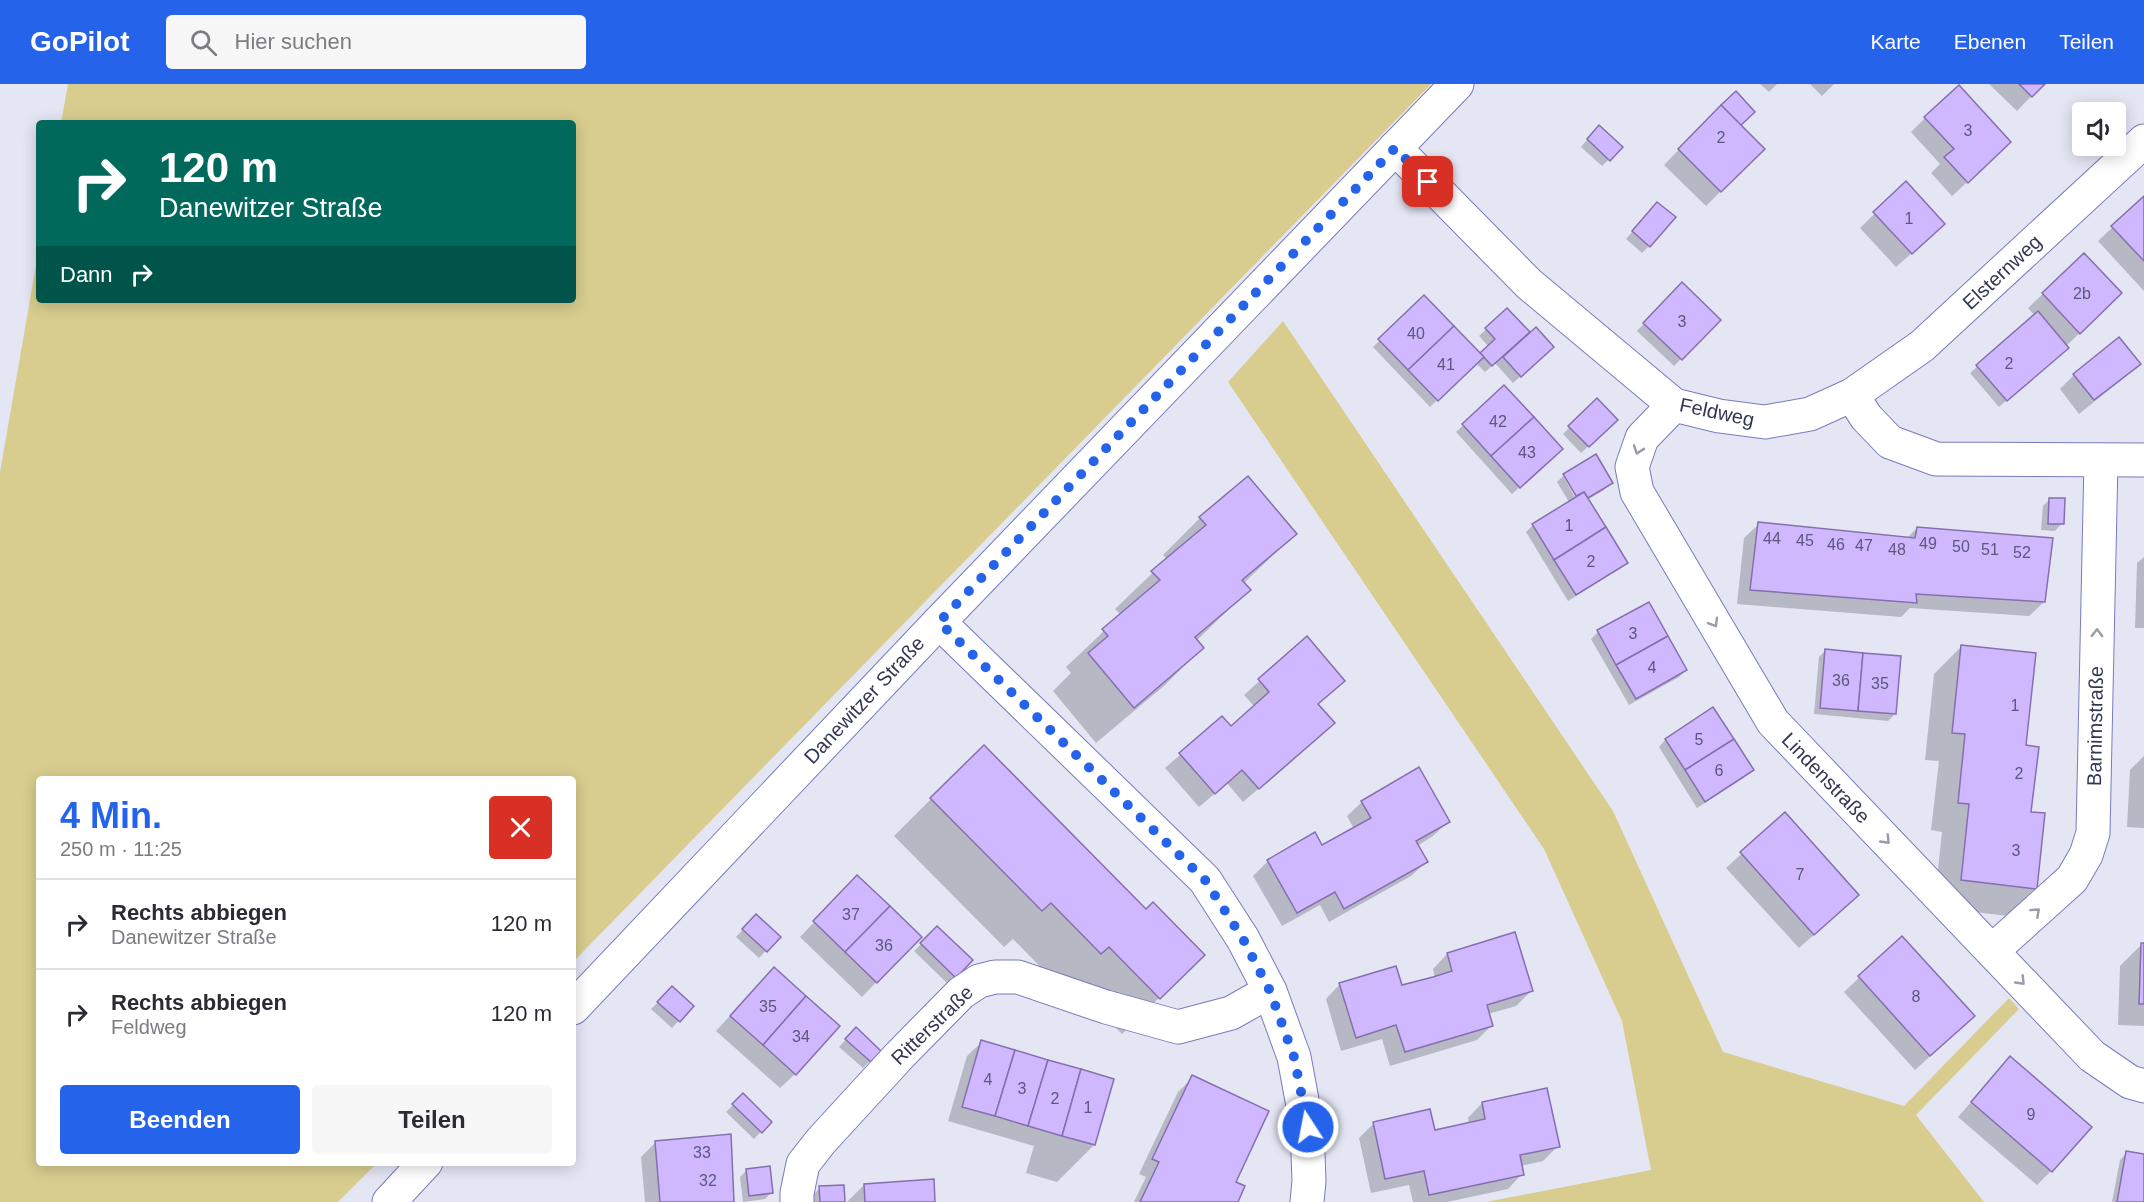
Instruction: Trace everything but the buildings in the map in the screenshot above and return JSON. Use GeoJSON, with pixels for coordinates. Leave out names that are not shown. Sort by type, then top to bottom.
{"type":"FeatureCollection","features":[{"type":"Feature","properties":{"kind":"street","name":"Danewitzer Straße"},"geometry":{"type":"LineString","coordinates":[[576,1005],[939,622],[1457,84]]}},
{"type":"Feature","properties":{"kind":"street","name":"Elsternweg"},"geometry":{"type":"LineString","coordinates":[[1852,395],[1922,346],[2144,141]]}},
{"type":"Feature","properties":{"kind":"street","name":"Feldweg"},"geometry":{"type":"LineString","coordinates":[[1395,148],[1529,284],[1674,405],[1719,416],[1765,422],[1810,414],[1852,395]]}},
{"type":"Feature","properties":{"kind":"street"},"geometry":{"type":"LineString","coordinates":[[1852,395],[1866,417],[1890,442],[1936,459],[2144,460]]}},
{"type":"Feature","properties":{"kind":"street","name":"Lindenstraße"},"geometry":{"type":"LineString","coordinates":[[1674,405],[1642,438],[1632,467],[1637,492],[1773,722],[2092,1056],[2130,1083],[2144,1086]]}},
{"type":"Feature","properties":{"kind":"street","name":"Barnimstraße"},"geometry":{"type":"LineString","coordinates":[[1992,951],[2072,879],[2086,855],[2093,833],[2101,460]]}},
{"type":"Feature","properties":{"kind":"street"},"geometry":{"type":"LineString","coordinates":[[939,622],[1205,880],[1243,939],[1270,991],[1294,1057],[1308,1127],[1310,1181],[1307,1202]]}},
{"type":"Feature","properties":{"kind":"street","name":"Ritterstraße"},"geometry":{"type":"LineString","coordinates":[[797,1202],[803,1164],[821,1141],[961,993],[979,981],[994,977],[1018,977],[1106,1007],[1178,1027],[1231,1013],[1270,991]]}},
{"type":"Feature","properties":{"kind":"street"},"geometry":{"type":"LineString","coordinates":[[389,1202],[422,1166]]}},
{"type":"Feature","properties":{"kind":"shaded area"},"geometry":{"type":"Polygon","coordinates":[[[68,84],[1431,84],[576,959],[576,776],[36,776],[36,1166],[374,1166],[338,1202],[0,1202],[0,472],[36,265],[36,303],[576,303],[576,120],[62,120],[68,84]]]}},
{"type":"Feature","properties":{"kind":"shaded area"},"geometry":{"type":"Polygon","coordinates":[[[1283,321],[1613,811],[1723,1052],[1904,1106],[2009,998],[2019,1009],[1916,1115],[1984,1202],[1486,1202],[1651,1170],[1622,1021],[1544,849],[1228,382],[1283,321]]]}},
{"type":"Feature","properties":{"kind":"route"},"geometry":{"type":"LineString","coordinates":[[1308,1127],[1294,1057],[1270,991],[1243,939],[1205,880],[939,622],[1395,148],[1428,182]]}}]}
